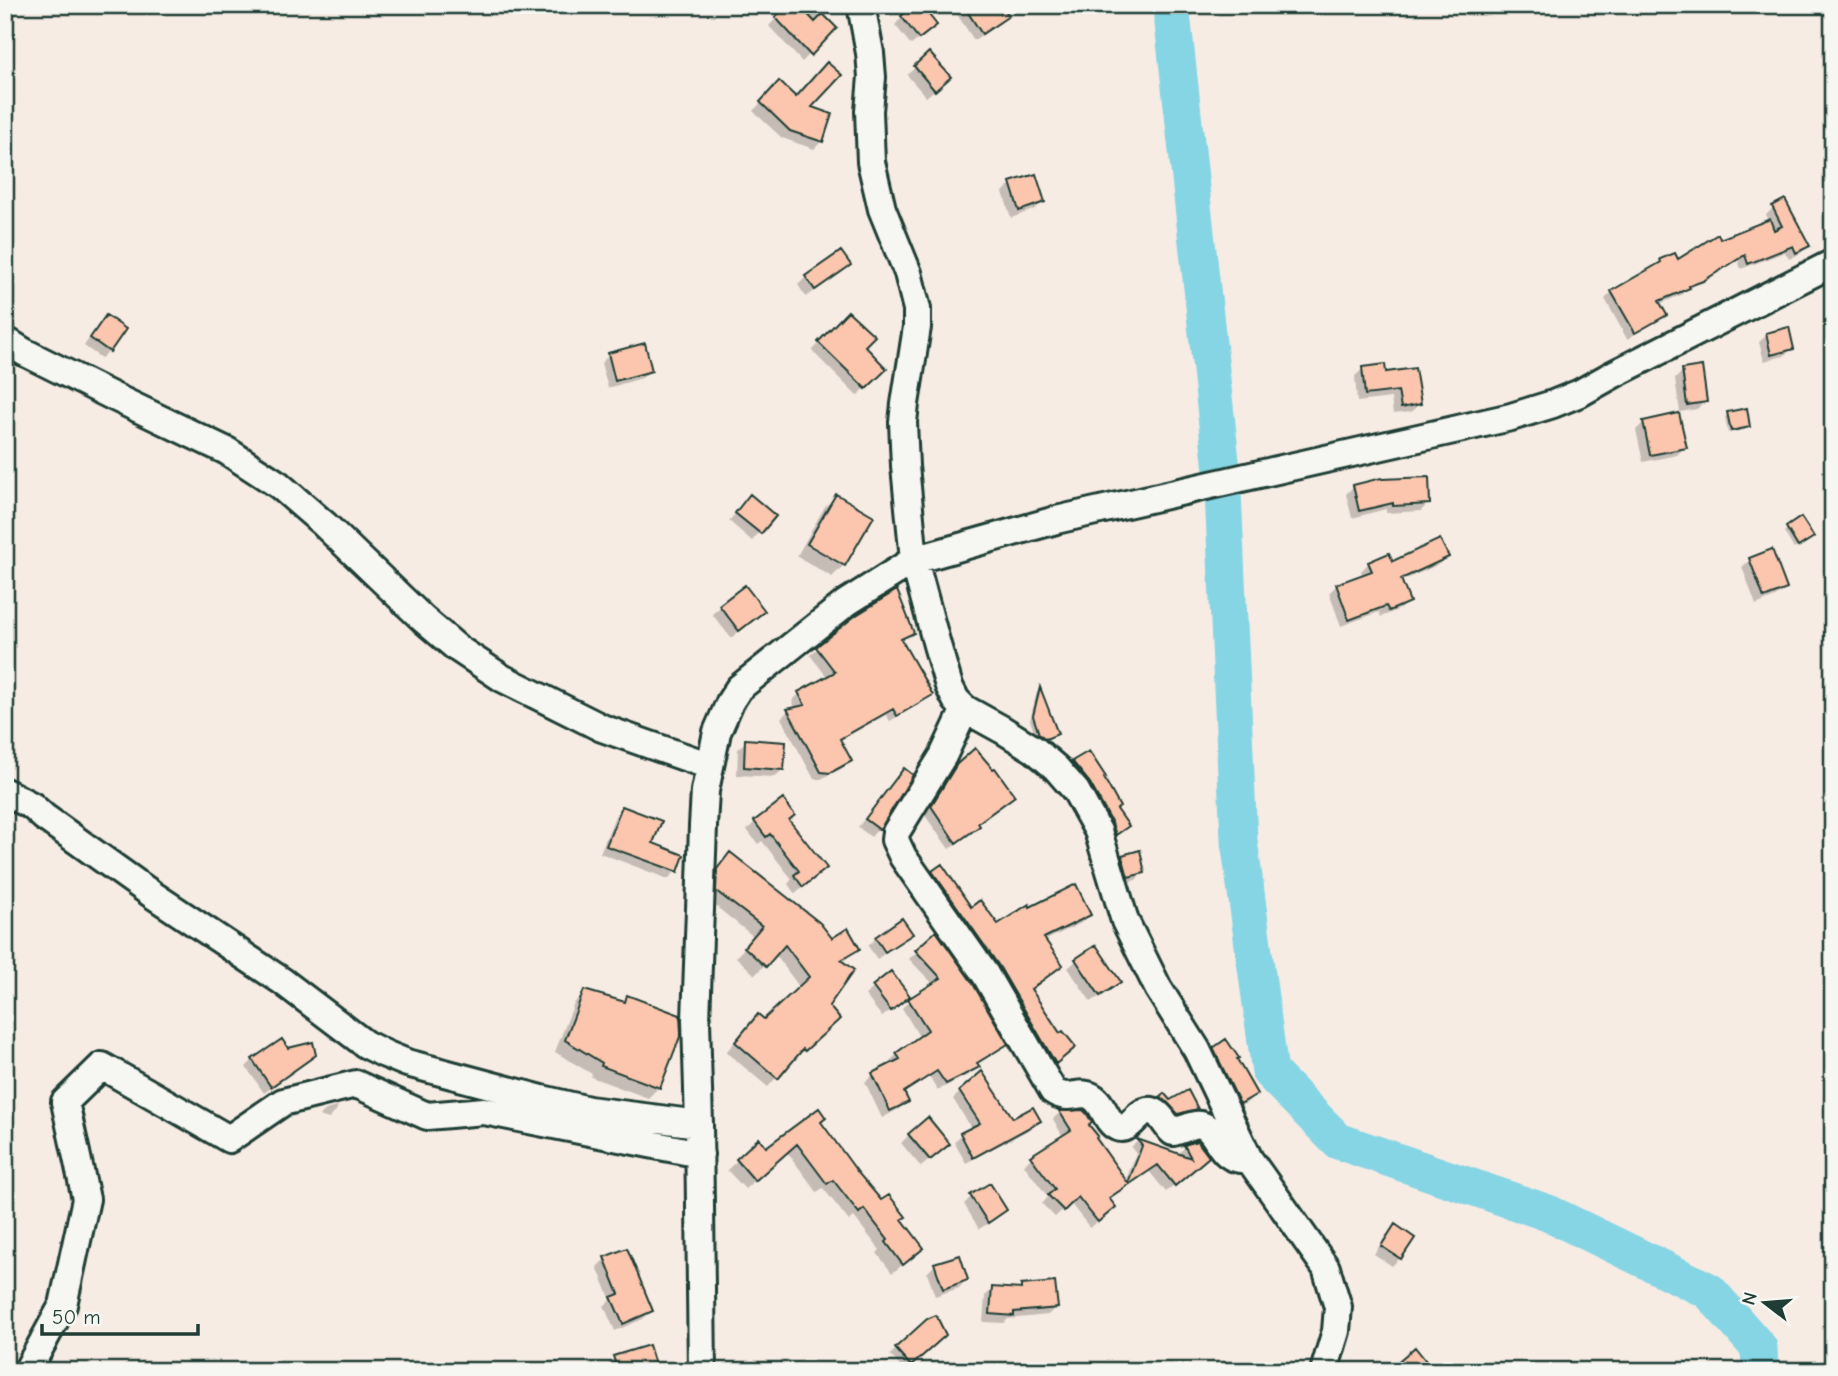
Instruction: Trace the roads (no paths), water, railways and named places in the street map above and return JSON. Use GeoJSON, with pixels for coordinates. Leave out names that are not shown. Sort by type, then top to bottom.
{"type":"FeatureCollection","features":[{"type":"Feature","properties":{"kind":"street"},"geometry":{"type":"LineString","coordinates":[[861,5],[873,77],[869,111],[871,162],[882,209],[908,273],[917,309],[917,327],[903,422],[914,560],[949,686],[964,709],[1035,750],[1056,768],[1082,801],[1098,831],[1125,921],[1158,988],[1197,1050],[1250,1159],[1326,1268],[1338,1307],[1336,1331],[1324,1371]]}},
{"type":"Feature","properties":{"kind":"street"},"geometry":{"type":"LineString","coordinates":[[702,1371],[696,1020],[703,826],[705,791],[717,732],[738,688],[846,603],[914,560],[1056,520],[1481,425],[1553,404],[1580,393],[1833,263]]}},
{"type":"Feature","properties":{"kind":"street"},"geometry":{"type":"LineString","coordinates":[[5,340],[98,389],[227,451],[279,485],[324,524],[423,619],[457,648],[502,678],[602,728],[710,766]]}},
{"type":"Feature","properties":{"kind":"street"},"geometry":{"type":"LineString","coordinates":[[964,709],[943,756],[896,832],[895,840],[903,857],[985,974],[1053,1091],[1065,1097],[1084,1094],[1096,1099],[1111,1122],[1119,1128],[1125,1128],[1144,1112],[1153,1111],[1173,1132],[1201,1125],[1209,1130],[1232,1158],[1250,1159]]}},
{"type":"Feature","properties":{"kind":"street"},"geometry":{"type":"LineString","coordinates":[[5,793],[32,806],[153,895],[282,981],[365,1044],[385,1054],[407,1063],[578,1107],[699,1124]]}},
{"type":"Feature","properties":{"kind":"street"},"geometry":{"type":"LineString","coordinates":[[27,1371],[63,1305],[86,1199],[65,1102],[102,1066],[229,1139],[283,1102],[356,1084],[427,1116],[484,1111],[700,1154]]}},
{"type":"Feature","properties":{"kind":"waterway"},"geometry":{"type":"LineString","coordinates":[[1171,5],[1222,470],[1239,840],[1270,1072],[1338,1141],[1548,1213],[1709,1291],[1759,1348],[1760,1371]]}}]}
